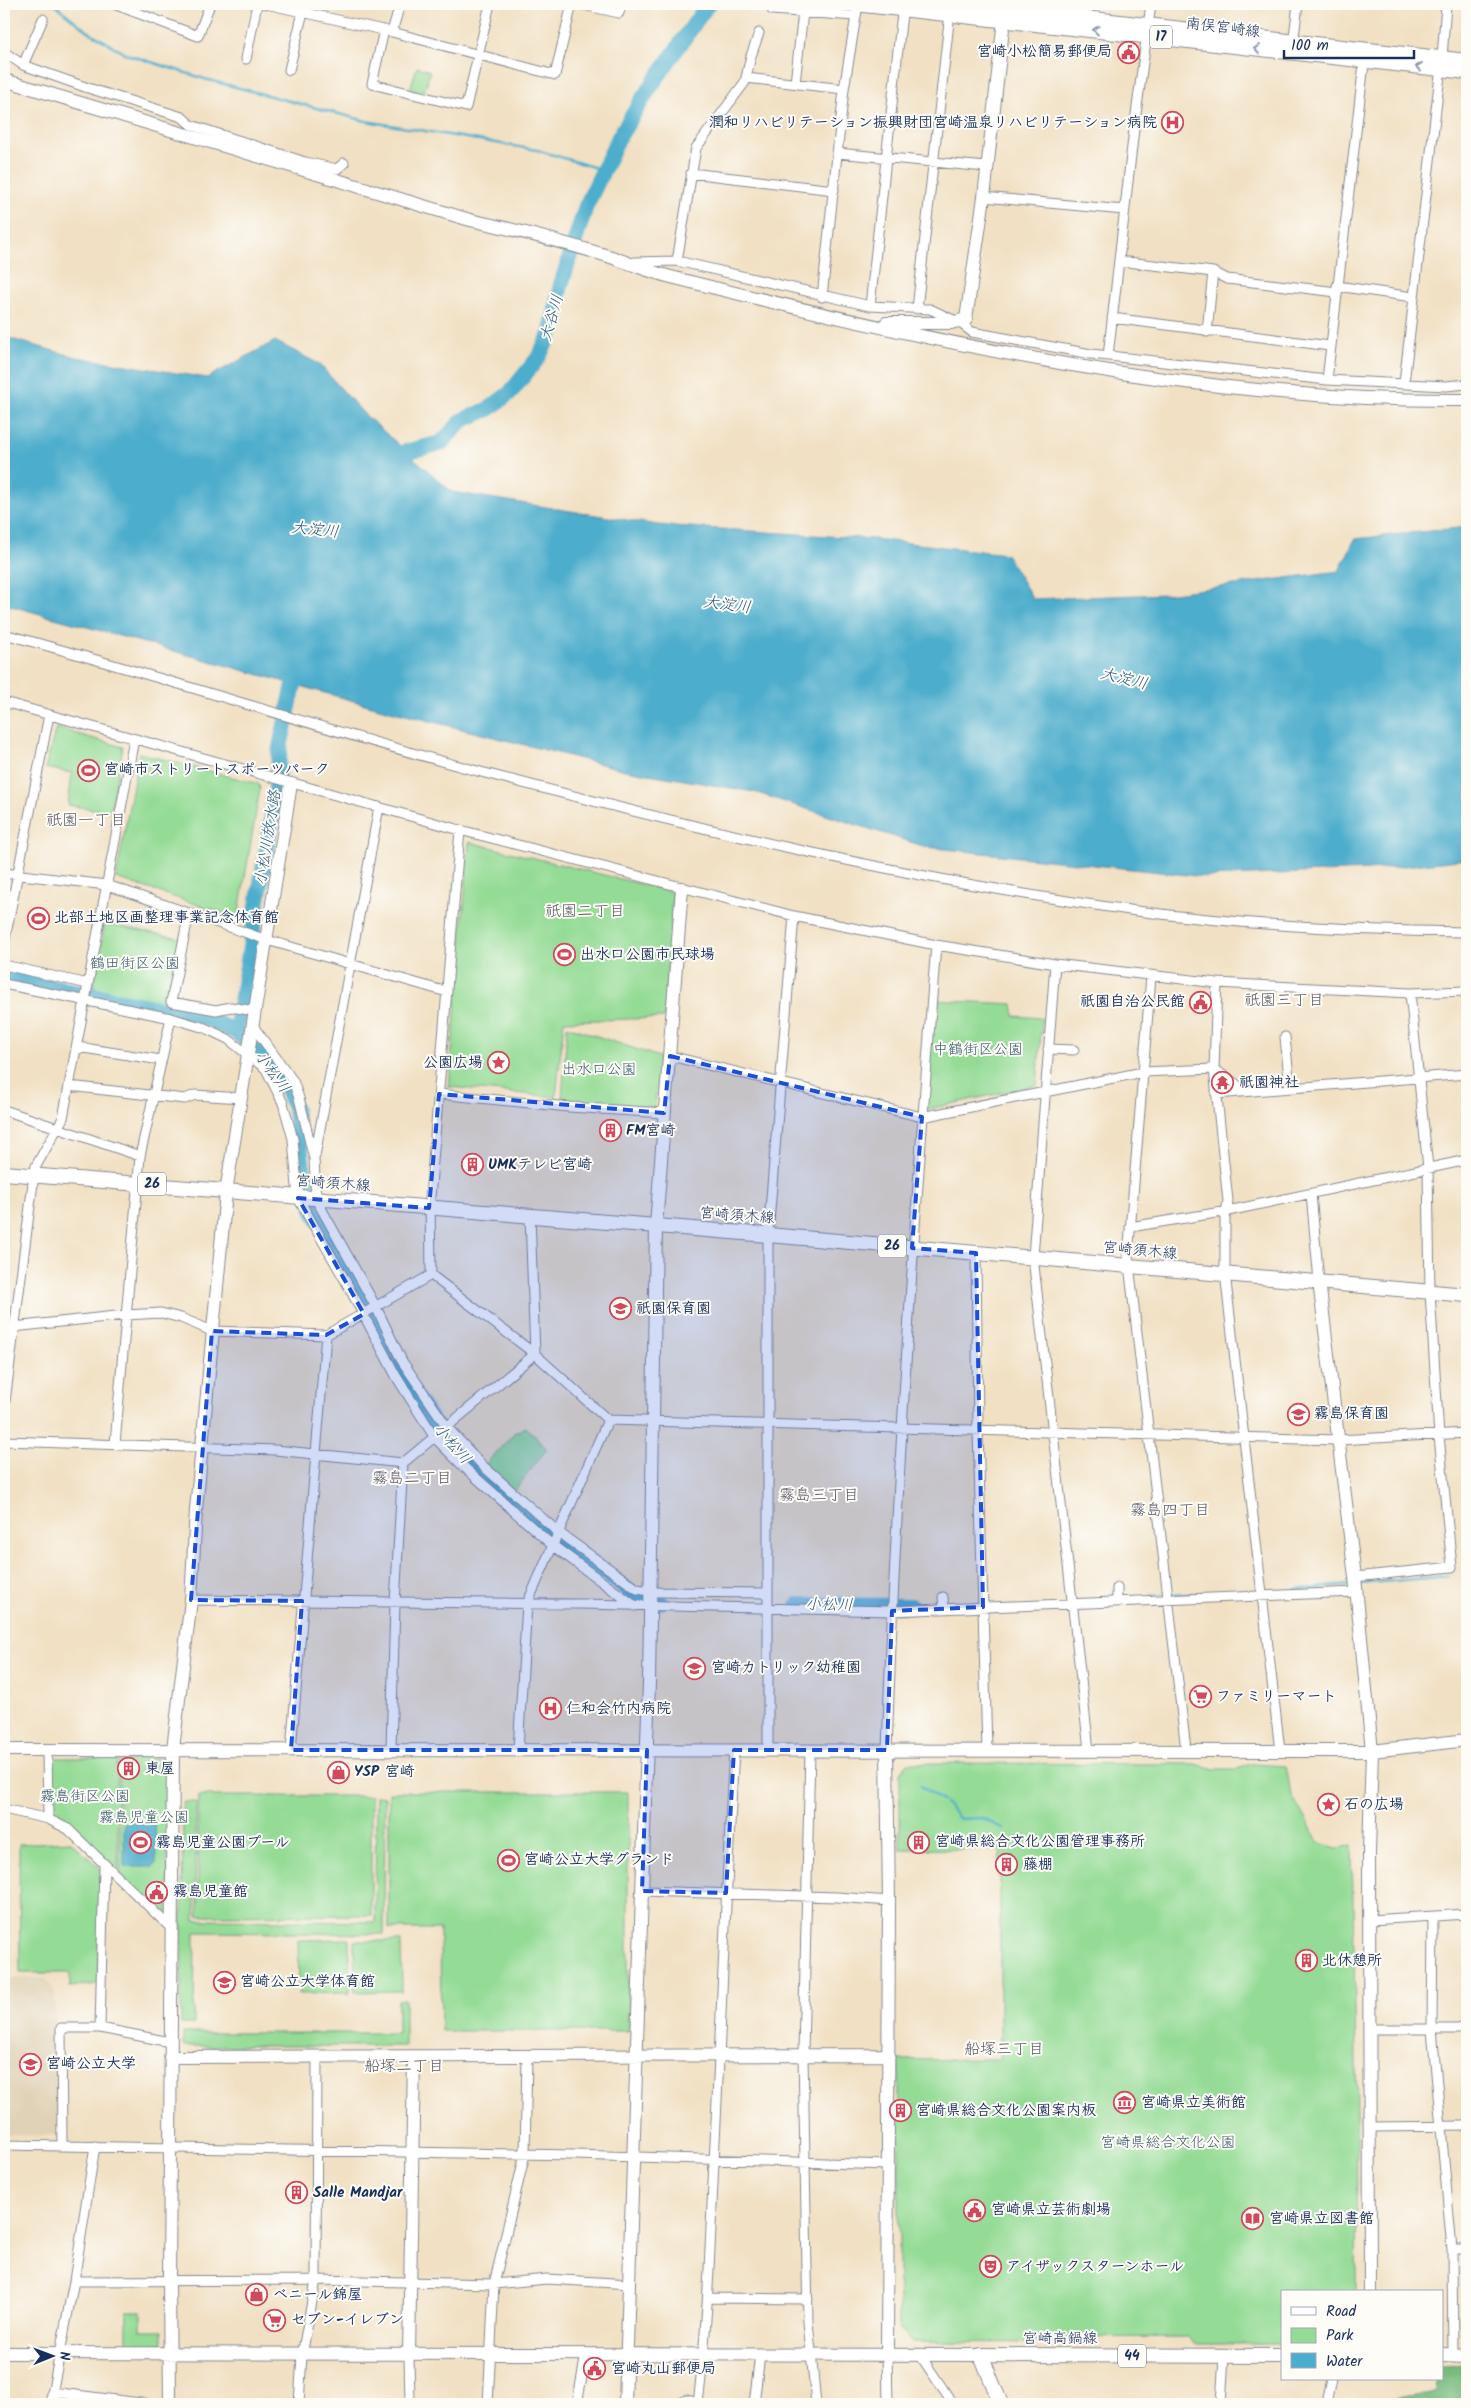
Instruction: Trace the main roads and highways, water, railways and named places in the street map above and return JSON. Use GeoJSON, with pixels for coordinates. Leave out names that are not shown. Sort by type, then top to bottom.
{"type":"FeatureCollection","features":[{"type":"Feature","properties":{"kind":"main road","name":"南俣宮崎線"},"geometry":{"type":"LineString","coordinates":[[960,4],[1147,30],[1293,47],[1441,63],[1467,61]]}},
{"type":"Feature","properties":{"kind":"main road","name":"南俣宮崎線"},"geometry":{"type":"LineString","coordinates":[[856,7],[903,6],[1005,11],[1081,10],[1147,30]]}},
{"type":"Feature","properties":{"kind":"main road","name":"南俣宮崎線"},"geometry":{"type":"LineString","coordinates":[[1441,63],[1467,72]]}},
{"type":"Feature","properties":{"kind":"main road","name":"宮崎須木線"},"geometry":{"type":"LineString","coordinates":[[4,1172],[226,1192],[976,1252],[1467,1295]]}},
{"type":"Feature","properties":{"kind":"main road","name":"宮崎高鍋線"},"geometry":{"type":"LineString","coordinates":[[1001,2404],[981,2355],[1281,2356]]}},
{"type":"Feature","properties":{"kind":"main road"},"geometry":{"type":"LineString","coordinates":[[1448,2356],[1467,2356]]}},
{"type":"Feature","properties":{"kind":"water","name":"大淀川"},"geometry":{"type":"Polygon","coordinates":[[[4,337],[76,357],[207,378],[275,341],[319,364],[363,413],[452,492],[658,525],[874,539],[1006,554],[1033,599],[1166,594],[1339,571],[1355,539],[1467,527],[1467,859],[1369,870],[1206,877],[926,847],[754,792],[625,770],[390,711],[4,604],[4,337]]]}},
{"type":"Feature","properties":{"kind":"water","name":"霧島児童公園プール"},"geometry":{"type":"Polygon","coordinates":[[[124,1823],[155,1823],[156,1863],[153,1867],[124,1867],[124,1823]]]}},
{"type":"Feature","properties":{"kind":"waterway"},"geometry":{"type":"LineString","coordinates":[[54,4],[86,30],[126,54],[205,79],[366,121],[537,150],[603,170]]}},
{"type":"Feature","properties":{"kind":"waterway","name":"大谷川"},"geometry":{"type":"LineString","coordinates":[[385,457],[441,443],[463,420],[489,409],[510,393],[538,358],[550,335],[561,285],[586,206],[619,137],[647,92],[708,4]]}},
{"type":"Feature","properties":{"kind":"waterway","name":"小松川放水路"},"geometry":{"type":"LineString","coordinates":[[236,1032],[276,792],[280,747],[299,662]]}},
{"type":"Feature","properties":{"kind":"waterway","name":"小松川"},"geometry":{"type":"LineString","coordinates":[[4,977],[203,1017],[236,1032],[258,1051],[286,1086],[295,1110],[304,1174],[314,1212],[368,1306],[399,1372],[431,1420],[454,1450],[527,1517],[623,1586],[641,1602],[661,1602]]}},
{"type":"Feature","properties":{"kind":"waterway"},"geometry":{"type":"LineString","coordinates":[[1360,1584],[1448,1576]]}},
{"type":"Feature","properties":{"kind":"waterway"},"geometry":{"type":"LineString","coordinates":[[1295,1590],[1352,1585]]}},
{"type":"Feature","properties":{"kind":"waterway"},"geometry":{"type":"LineString","coordinates":[[1170,1595],[1215,1593]]}},
{"type":"Feature","properties":{"kind":"waterway"},"geometry":{"type":"LineString","coordinates":[[1150,1596],[1165,1595]]}},
{"type":"Feature","properties":{"kind":"waterway","name":"小松川"},"geometry":{"type":"LineString","coordinates":[[798,1605],[911,1606]]}},
{"type":"Feature","properties":{"kind":"waterway"},"geometry":{"type":"LineString","coordinates":[[921,1786],[942,1801]]}},
{"type":"Feature","properties":{"kind":"waterway"},"geometry":{"type":"LineString","coordinates":[[945,1803],[960,1819],[983,1818],[1003,1829]]}},
{"type":"Feature","properties":{"kind":"place","name":"宮崎小松簡易郵便局"},"geometry":{"type":"Point","coordinates":[1128,52]}},
{"type":"Feature","properties":{"kind":"place","name":"潤和リハビリテーション振興財団宮崎温泉リハビリテーション病院"},"geometry":{"type":"Point","coordinates":[1173,123]}},
{"type":"Feature","properties":{"kind":"place","name":"宮崎市ストリートスポーツパーク"},"geometry":{"type":"Point","coordinates":[88,770]}},
{"type":"Feature","properties":{"kind":"place","name":"北部土地区画整理事業記念体育館"},"geometry":{"type":"Point","coordinates":[38,918]}},
{"type":"Feature","properties":{"kind":"place","name":"出水口公園市民球場"},"geometry":{"type":"Point","coordinates":[564,955]}},
{"type":"Feature","properties":{"kind":"place","name":"祇園自治公民館"},"geometry":{"type":"Point","coordinates":[1201,1002]}},
{"type":"Feature","properties":{"kind":"place","name":"公園広場"},"geometry":{"type":"Point","coordinates":[499,1063]}},
{"type":"Feature","properties":{"kind":"place","name":"祇園神社"},"geometry":{"type":"Point","coordinates":[1223,1083]}},
{"type":"Feature","properties":{"kind":"place","name":"FM宮崎"},"geometry":{"type":"Point","coordinates":[610,1131]}},
{"type":"Feature","properties":{"kind":"place","name":"UMKテレビ宮崎"},"geometry":{"type":"Point","coordinates":[472,1165]}},
{"type":"Feature","properties":{"kind":"place","name":"祇園保育園"},"geometry":{"type":"Point","coordinates":[620,1309]}},
{"type":"Feature","properties":{"kind":"place","name":"霧島保育園"},"geometry":{"type":"Point","coordinates":[1298,1414]}},
{"type":"Feature","properties":{"kind":"place","name":"宮崎カトリック幼稚園"},"geometry":{"type":"Point","coordinates":[695,1668]}},
{"type":"Feature","properties":{"kind":"place","name":"ファミリーマート"},"geometry":{"type":"Point","coordinates":[1200,1697]}},
{"type":"Feature","properties":{"kind":"place","name":"仁和会竹内病院"},"geometry":{"type":"Point","coordinates":[550,1709]}},
{"type":"Feature","properties":{"kind":"place","name":"東屋"},"geometry":{"type":"Point","coordinates":[129,1769]}},
{"type":"Feature","properties":{"kind":"place","name":"YSP 宮崎"},"geometry":{"type":"Point","coordinates":[338,1772]}},
{"type":"Feature","properties":{"kind":"place","name":"石の広場"},"geometry":{"type":"Point","coordinates":[1328,1805]}},
{"type":"Feature","properties":{"kind":"place","name":"宮崎県総合文化公園管理事務所"},"geometry":{"type":"Point","coordinates":[919,1842]}},
{"type":"Feature","properties":{"kind":"place","name":"霧島児童公園プール"},"geometry":{"type":"Point","coordinates":[140,1843]}},
{"type":"Feature","properties":{"kind":"place","name":"宮崎公立大学グランド"},"geometry":{"type":"Point","coordinates":[508,1860]}},
{"type":"Feature","properties":{"kind":"place","name":"藤棚"},"geometry":{"type":"Point","coordinates":[1007,1865]}},
{"type":"Feature","properties":{"kind":"place","name":"霧島児童館"},"geometry":{"type":"Point","coordinates":[157,1892]}},
{"type":"Feature","properties":{"kind":"place","name":"北休憩所"},"geometry":{"type":"Point","coordinates":[1306,1961]}},
{"type":"Feature","properties":{"kind":"place","name":"宮崎公立大学体育館"},"geometry":{"type":"Point","coordinates":[224,1982]}},
{"type":"Feature","properties":{"kind":"place","name":"宮崎公立大学"},"geometry":{"type":"Point","coordinates":[30,2064]}},
{"type":"Feature","properties":{"kind":"place","name":"宮崎県立美術館"},"geometry":{"type":"Point","coordinates":[1125,2103]}},
{"type":"Feature","properties":{"kind":"place","name":"宮崎県総合文化公園案内板"},"geometry":{"type":"Point","coordinates":[900,2111]}},
{"type":"Feature","properties":{"kind":"place","name":"Salle Mandjar"},"geometry":{"type":"Point","coordinates":[297,2193]}},
{"type":"Feature","properties":{"kind":"place","name":"宮崎県立芸術劇場"},"geometry":{"type":"Point","coordinates":[975,2210]}},
{"type":"Feature","properties":{"kind":"place","name":"宮崎県立図書館"},"geometry":{"type":"Point","coordinates":[1253,2219]}},
{"type":"Feature","properties":{"kind":"place","name":"アイザックスターンホール"},"geometry":{"type":"Point","coordinates":[990,2267]}},
{"type":"Feature","properties":{"kind":"place","name":"ベニール錦屋"},"geometry":{"type":"Point","coordinates":[257,2295]}},
{"type":"Feature","properties":{"kind":"place","name":"セブン-イレブン"},"geometry":{"type":"Point","coordinates":[275,2320]}},
{"type":"Feature","properties":{"kind":"place","name":"宮崎丸山郵便局"},"geometry":{"type":"Point","coordinates":[595,2369]}},
{"type":"Feature","properties":{"kind":"district","name":"祇園一丁目"},"geometry":{"type":"Point","coordinates":[86,820]}},
{"type":"Feature","properties":{"kind":"district","name":"祇園二丁目"},"geometry":{"type":"Point","coordinates":[585,911]}},
{"type":"Feature","properties":{"kind":"district","name":"祇園三丁目"},"geometry":{"type":"Point","coordinates":[1284,1000]}},
{"type":"Feature","properties":{"kind":"district","name":"霧島二丁目"},"geometry":{"type":"Point","coordinates":[412,1478]}},
{"type":"Feature","properties":{"kind":"district","name":"霧島三丁目"},"geometry":{"type":"Point","coordinates":[819,1495]}},
{"type":"Feature","properties":{"kind":"district","name":"霧島四丁目"},"geometry":{"type":"Point","coordinates":[1170,1510]}},
{"type":"Feature","properties":{"kind":"district","name":"船塚三丁目"},"geometry":{"type":"Point","coordinates":[1004,2049]}},
{"type":"Feature","properties":{"kind":"district","name":"船塚二丁目"},"geometry":{"type":"Point","coordinates":[404,2066]}},
{"type":"Feature","properties":{"kind":"park label","name":"鶴田街区公園"},"geometry":{"type":"Point","coordinates":[135,964]}},
{"type":"Feature","properties":{"kind":"park label","name":"中鶴街区公園"},"geometry":{"type":"Point","coordinates":[978,1050]}},
{"type":"Feature","properties":{"kind":"park label","name":"出水口公園"},"geometry":{"type":"Point","coordinates":[599,1070]}},
{"type":"Feature","properties":{"kind":"park label","name":"霧島街区公園"},"geometry":{"type":"Point","coordinates":[85,1797]}},
{"type":"Feature","properties":{"kind":"park label","name":"霧島児童公園"},"geometry":{"type":"Point","coordinates":[144,1818]}},
{"type":"Feature","properties":{"kind":"park label","name":"宮崎県総合文化公園"},"geometry":{"type":"Point","coordinates":[1168,2143]}}]}
